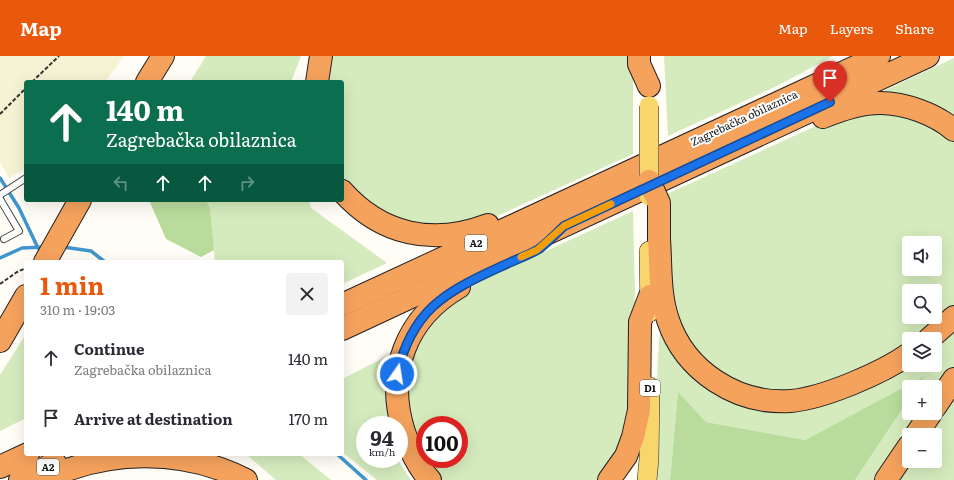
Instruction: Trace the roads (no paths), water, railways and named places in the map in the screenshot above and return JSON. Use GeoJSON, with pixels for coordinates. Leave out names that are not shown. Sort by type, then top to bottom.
{"type":"FeatureCollection","features":[{"type":"Feature","properties":{"kind":"highway"},"geometry":{"type":"LineString","coordinates":[[148,80],[163,56]]}},
{"type":"Feature","properties":{"kind":"highway"},"geometry":{"type":"LineString","coordinates":[[316,80],[321,56]]}},
{"type":"Feature","properties":{"kind":"highway"},"geometry":{"type":"LineString","coordinates":[[639,56],[639,64],[649,96]]}},
{"type":"Feature","properties":{"kind":"highway"},"geometry":{"type":"LineString","coordinates":[[720,130],[738,109],[818,72],[844,56]]}},
{"type":"Feature","properties":{"kind":"highway","name":"Zagrebačka obilaznica"},"geometry":{"type":"LineString","coordinates":[[610,181],[879,56]]}},
{"type":"Feature","properties":{"kind":"highway","name":"Zagrebačka obilaznica"},"geometry":{"type":"LineString","coordinates":[[564,226],[928,56]]}},
{"type":"Feature","properties":{"kind":"highway"},"geometry":{"type":"LineString","coordinates":[[718,154],[743,153],[830,114],[879,103],[899,105],[928,114],[954,130]]}},
{"type":"Feature","properties":{"kind":"highway"},"geometry":{"type":"LineString","coordinates":[[344,193],[353,204],[371,218],[392,228],[415,234],[436,236],[459,234],[486,226],[580,184],[610,181]]}},
{"type":"Feature","properties":{"kind":"highway","name":"A2"},"geometry":{"type":"LineString","coordinates":[[344,304],[610,181]]}},
{"type":"Feature","properties":{"kind":"highway"},"geometry":{"type":"LineString","coordinates":[[649,181],[659,203],[654,241],[662,297],[668,321],[692,363],[710,378],[730,390],[750,397],[768,400],[791,401],[812,396],[859,380],[902,359]]}},
{"type":"Feature","properties":{"kind":"highway"},"geometry":{"type":"LineString","coordinates":[[46,260],[75,209]]}},
{"type":"Feature","properties":{"kind":"highway"},"geometry":{"type":"LineString","coordinates":[[430,480],[423,473],[410,449],[399,417],[397,374],[402,354],[413,330],[435,303],[446,295],[483,274],[537,250],[564,226]]}},
{"type":"Feature","properties":{"kind":"highway","name":"A2"},"geometry":{"type":"LineString","coordinates":[[344,328],[564,226]]}},
{"type":"Feature","properties":{"kind":"highway"},"geometry":{"type":"LineString","coordinates":[[608,480],[626,456],[633,437],[638,410],[640,322],[650,296]]}},
{"type":"Feature","properties":{"kind":"highway"},"geometry":{"type":"LineString","coordinates":[[0,341],[24,299]]}},
{"type":"Feature","properties":{"kind":"highway"},"geometry":{"type":"LineString","coordinates":[[937,332],[954,317]]}},
{"type":"Feature","properties":{"kind":"highway"},"geometry":{"type":"LineString","coordinates":[[942,397],[954,379]]}},
{"type":"Feature","properties":{"kind":"highway","name":"A2"},"geometry":{"type":"LineString","coordinates":[[0,467],[24,456]]}},
{"type":"Feature","properties":{"kind":"highway","name":"A2"},"geometry":{"type":"LineString","coordinates":[[20,480],[72,456]]}},
{"type":"Feature","properties":{"kind":"highway"},"geometry":{"type":"LineString","coordinates":[[43,480],[76,467],[104,460],[135,456],[170,457],[200,462],[232,473],[246,480]]}},
{"type":"Feature","properties":{"kind":"highway"},"geometry":{"type":"LineString","coordinates":[[886,480],[902,456]]}},
{"type":"Feature","properties":{"kind":"main road"},"geometry":{"type":"LineString","coordinates":[[649,56],[649,181]]}},
{"type":"Feature","properties":{"kind":"main road","name":"D1"},"geometry":{"type":"LineString","coordinates":[[647,480],[650,431],[650,296],[654,241]]}},
{"type":"Feature","properties":{"kind":"lane"},"geometry":{"type":"LineString","coordinates":[[4,239],[19,231],[0,196],[24,179]]}},
{"type":"Feature","properties":{"kind":"waterway"},"geometry":{"type":"LineString","coordinates":[[0,178],[19,208],[38,248]]}},
{"type":"Feature","properties":{"kind":"waterway"},"geometry":{"type":"LineString","coordinates":[[0,258],[22,248],[45,247]]}},
{"type":"Feature","properties":{"kind":"waterway"},"geometry":{"type":"LineString","coordinates":[[63,247],[91,251],[102,260]]}},
{"type":"Feature","properties":{"kind":"waterway"},"geometry":{"type":"LineString","coordinates":[[339,456],[366,480]]}}]}
